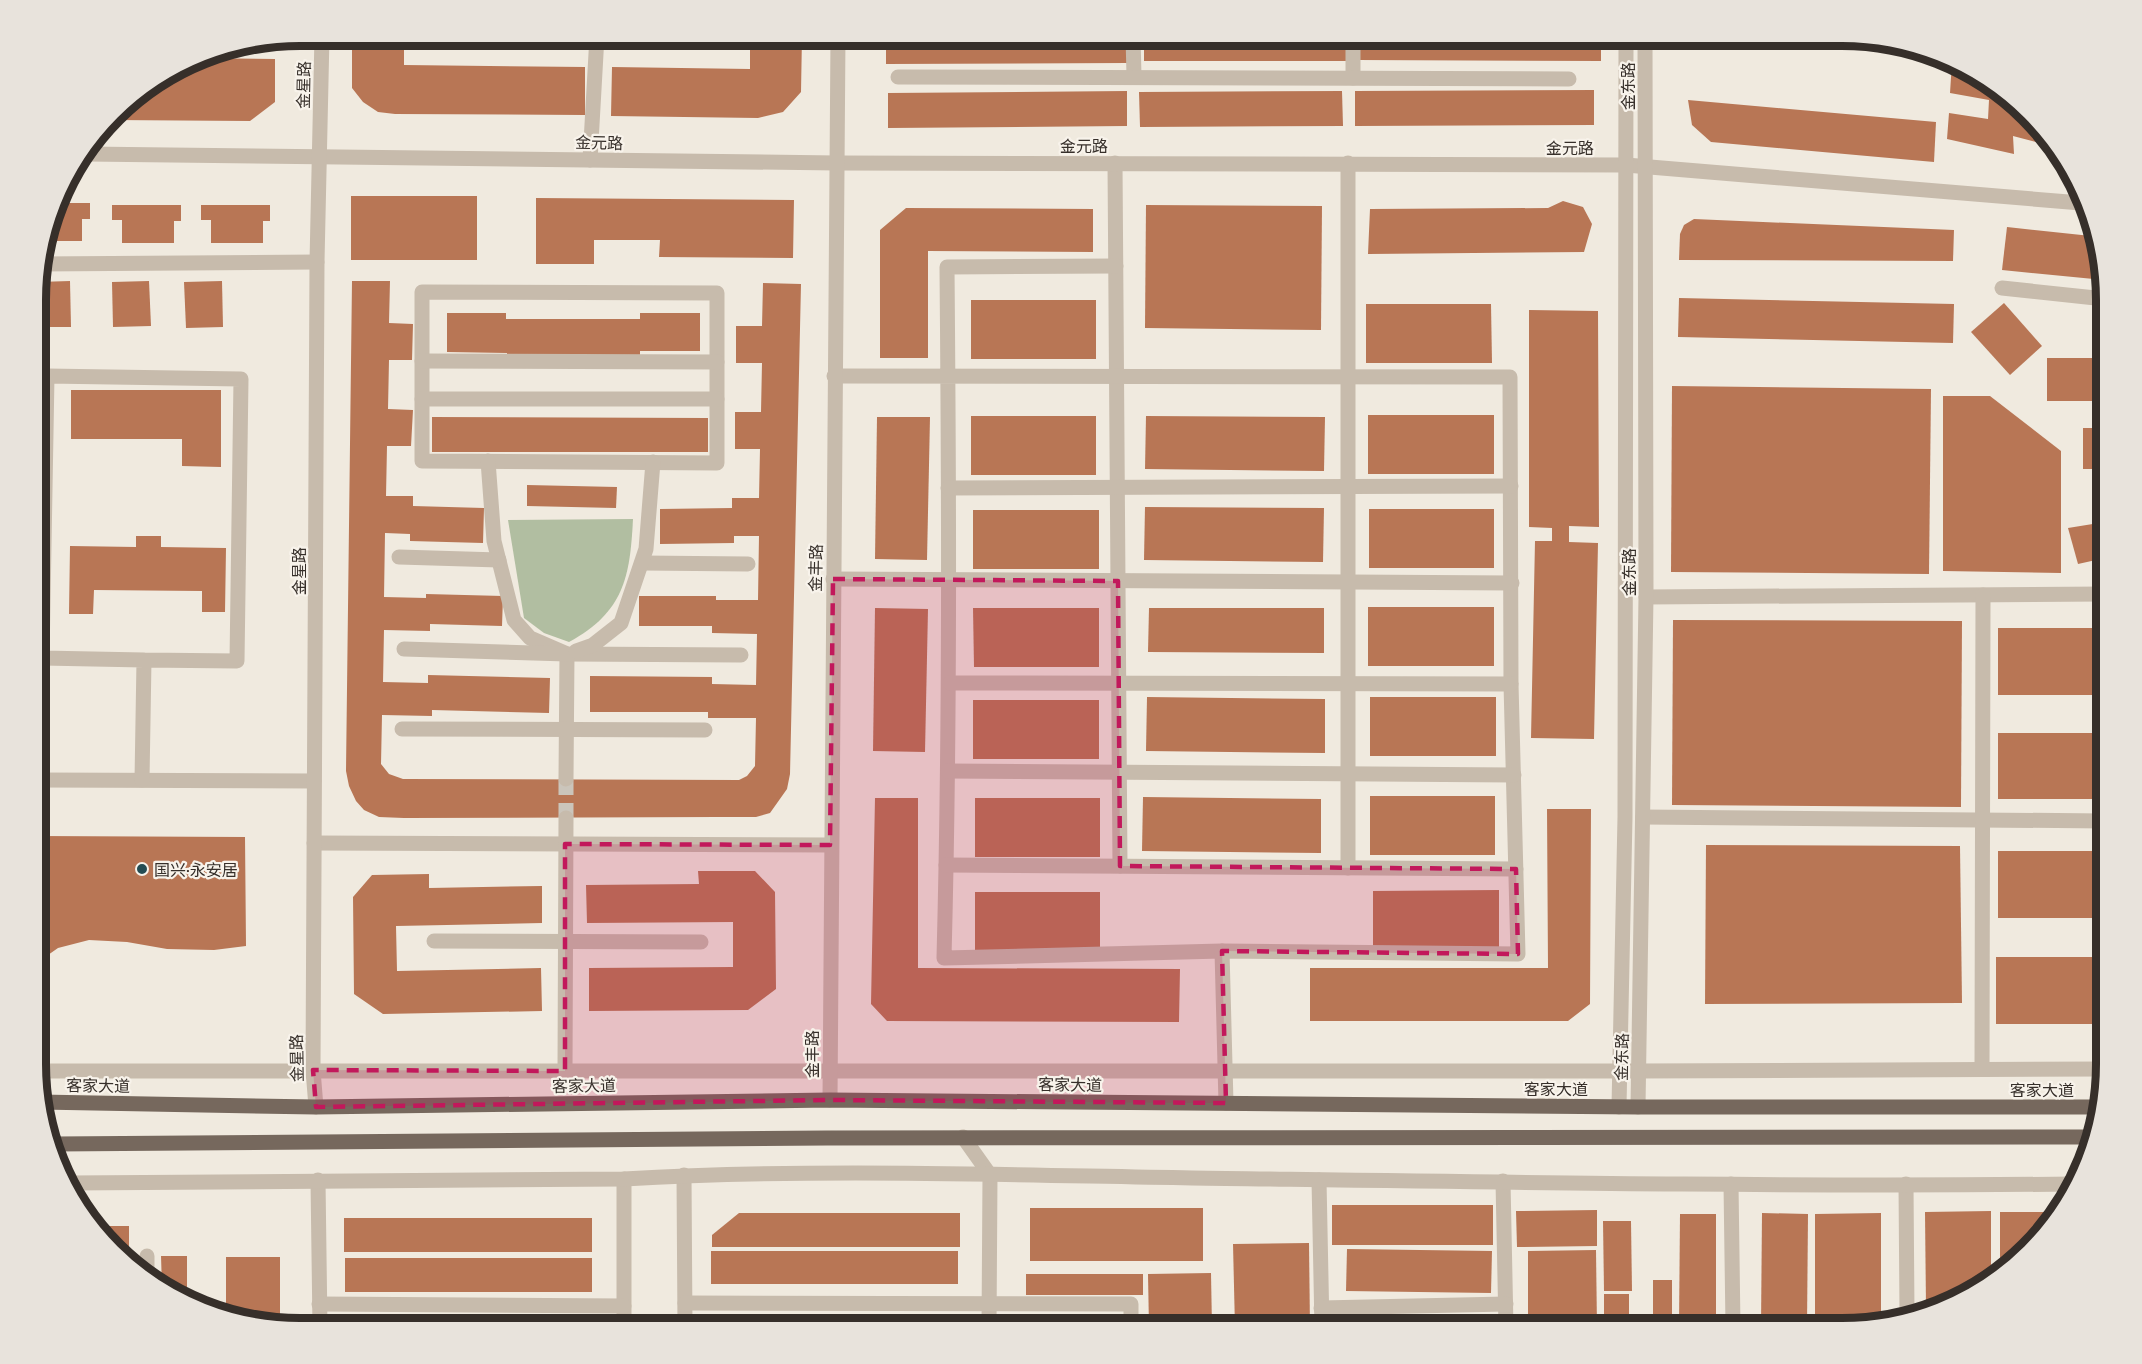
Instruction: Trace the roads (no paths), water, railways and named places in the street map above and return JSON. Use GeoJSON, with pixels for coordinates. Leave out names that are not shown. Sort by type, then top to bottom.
{"type":"FeatureCollection","features":[{"type":"Feature","properties":{"kind":"main road","name":"客家大道"},"geometry":{"type":"LineString","coordinates":[[50,1102],[316,1107],[830,1100],[1619,1107],[2092,1107]]}},
{"type":"Feature","properties":{"kind":"main road"},"geometry":{"type":"LineString","coordinates":[[60,1144],[963,1137],[2084,1137]]}},
{"type":"Feature","properties":{"kind":"street","name":"金星路"},"geometry":{"type":"LineString","coordinates":[[316,1107],[313,1070],[314,781],[317,262],[322,46]]}},
{"type":"Feature","properties":{"kind":"street"},"geometry":{"type":"LineString","coordinates":[[591,159],[597,46]]}},
{"type":"Feature","properties":{"kind":"street","name":"金丰路"},"geometry":{"type":"LineString","coordinates":[[830,1100],[828,1072],[838,46]]}},
{"type":"Feature","properties":{"kind":"street"},"geometry":{"type":"LineString","coordinates":[[1133,46],[1134,76]]}},
{"type":"Feature","properties":{"kind":"street"},"geometry":{"type":"LineString","coordinates":[[1353,46],[1353,78]]}},
{"type":"Feature","properties":{"kind":"street","name":"金东路"},"geometry":{"type":"LineString","coordinates":[[1619,1107],[1626,817],[1626,46]]}},
{"type":"Feature","properties":{"kind":"street","name":"金东路"},"geometry":{"type":"LineString","coordinates":[[1638,1107],[1646,597],[1645,46]]}},
{"type":"Feature","properties":{"kind":"street"},"geometry":{"type":"LineString","coordinates":[[898,77],[1569,79]]}},
{"type":"Feature","properties":{"kind":"street","name":"金元路"},"geometry":{"type":"LineString","coordinates":[[93,154],[320,155],[837,164],[1626,165],[2076,203]]}},
{"type":"Feature","properties":{"kind":"street"},"geometry":{"type":"LineString","coordinates":[[1115,163],[1120,866]]}},
{"type":"Feature","properties":{"kind":"street"},"geometry":{"type":"LineString","coordinates":[[1348,164],[1348,868]]}},
{"type":"Feature","properties":{"kind":"street"},"geometry":{"type":"LineString","coordinates":[[49,264],[317,262]]}},
{"type":"Feature","properties":{"kind":"street"},"geometry":{"type":"LineString","coordinates":[[834,376],[948,376],[1117,376],[1348,376],[1510,377],[1511,684],[1518,954],[1222,951],[944,958],[950,683],[948,581],[948,376],[947,267],[1116,266]]}},
{"type":"Feature","properties":{"kind":"street"},"geometry":{"type":"LineString","coordinates":[[2001,288],[2096,297]]}},
{"type":"Feature","properties":{"kind":"street"},"geometry":{"type":"LineString","coordinates":[[422,292],[717,293],[717,463],[422,461],[422,361],[422,292]]}},
{"type":"Feature","properties":{"kind":"street"},"geometry":{"type":"LineString","coordinates":[[422,361],[717,362]]}},
{"type":"Feature","properties":{"kind":"street"},"geometry":{"type":"LineString","coordinates":[[46,432],[47,376],[242,379],[237,661],[46,658]]}},
{"type":"Feature","properties":{"kind":"street"},"geometry":{"type":"LineString","coordinates":[[422,399],[717,399]]}},
{"type":"Feature","properties":{"kind":"street"},"geometry":{"type":"LineString","coordinates":[[488,461],[494,541],[514,620],[531,638],[567,654],[593,645],[621,623],[646,549],[653,462]]}},
{"type":"Feature","properties":{"kind":"street"},"geometry":{"type":"LineString","coordinates":[[948,488],[1511,486]]}},
{"type":"Feature","properties":{"kind":"street"},"geometry":{"type":"LineString","coordinates":[[399,557],[499,560]]}},
{"type":"Feature","properties":{"kind":"street"},"geometry":{"type":"LineString","coordinates":[[642,563],[748,564]]}},
{"type":"Feature","properties":{"kind":"street"},"geometry":{"type":"LineString","coordinates":[[833,579],[1512,583]]}},
{"type":"Feature","properties":{"kind":"street"},"geometry":{"type":"LineString","coordinates":[[1646,597],[2096,594]]}},
{"type":"Feature","properties":{"kind":"street"},"geometry":{"type":"LineString","coordinates":[[1982,1070],[1983,595]]}},
{"type":"Feature","properties":{"kind":"street"},"geometry":{"type":"LineString","coordinates":[[404,649],[567,654],[741,655]]}},
{"type":"Feature","properties":{"kind":"street"},"geometry":{"type":"LineString","coordinates":[[567,654],[567,779]]}},
{"type":"Feature","properties":{"kind":"street"},"geometry":{"type":"LineString","coordinates":[[142,780],[144,660]]}},
{"type":"Feature","properties":{"kind":"street"},"geometry":{"type":"LineString","coordinates":[[950,683],[1511,684]]}},
{"type":"Feature","properties":{"kind":"street"},"geometry":{"type":"LineString","coordinates":[[402,729],[705,730]]}},
{"type":"Feature","properties":{"kind":"street"},"geometry":{"type":"LineString","coordinates":[[948,771],[1514,775]]}},
{"type":"Feature","properties":{"kind":"street"},"geometry":{"type":"LineString","coordinates":[[46,780],[314,781]]}},
{"type":"Feature","properties":{"kind":"street"},"geometry":{"type":"LineString","coordinates":[[1643,817],[2096,821]]}},
{"type":"Feature","properties":{"kind":"street"},"geometry":{"type":"LineString","coordinates":[[565,1071],[566,818]]}},
{"type":"Feature","properties":{"kind":"street"},"geometry":{"type":"LineString","coordinates":[[314,843],[830,845]]}},
{"type":"Feature","properties":{"kind":"street"},"geometry":{"type":"LineString","coordinates":[[946,865],[1516,869]]}},
{"type":"Feature","properties":{"kind":"street"},"geometry":{"type":"LineString","coordinates":[[434,941],[701,942]]}},
{"type":"Feature","properties":{"kind":"street"},"geometry":{"type":"LineString","coordinates":[[1222,951],[1226,1103]]}},
{"type":"Feature","properties":{"kind":"street"},"geometry":{"type":"LineString","coordinates":[[46,1071],[2096,1069]]}},
{"type":"Feature","properties":{"kind":"street"},"geometry":{"type":"LineString","coordinates":[[963,1137],[990,1175],[989,1318]]}},
{"type":"Feature","properties":{"kind":"street"},"geometry":{"type":"LineString","coordinates":[[684,1175],[685,1318]]}},
{"type":"Feature","properties":{"kind":"street"},"geometry":{"type":"LineString","coordinates":[[77,1183],[624,1179],[684,1175],[990,1175],[1731,1184],[2064,1184]]}},
{"type":"Feature","properties":{"kind":"street"},"geometry":{"type":"LineString","coordinates":[[624,1179],[624,1318]]}},
{"type":"Feature","properties":{"kind":"street"},"geometry":{"type":"LineString","coordinates":[[318,1180],[320,1318]]}},
{"type":"Feature","properties":{"kind":"street"},"geometry":{"type":"LineString","coordinates":[[1318,1180],[1322,1318]]}},
{"type":"Feature","properties":{"kind":"street"},"geometry":{"type":"LineString","coordinates":[[1503,1181],[1506,1318]]}},
{"type":"Feature","properties":{"kind":"street"},"geometry":{"type":"LineString","coordinates":[[1731,1184],[1733,1318]]}},
{"type":"Feature","properties":{"kind":"street"},"geometry":{"type":"LineString","coordinates":[[1906,1184],[1907,1309]]}},
{"type":"Feature","properties":{"kind":"street"},"geometry":{"type":"LineString","coordinates":[[147,1257],[147,1266]]}},
{"type":"Feature","properties":{"kind":"street"},"geometry":{"type":"LineString","coordinates":[[685,1303],[1131,1304],[1131,1318]]}},
{"type":"Feature","properties":{"kind":"street"},"geometry":{"type":"LineString","coordinates":[[319,1304],[624,1306]]}},
{"type":"Feature","properties":{"kind":"street"},"geometry":{"type":"LineString","coordinates":[[1321,1308],[1506,1304]]}},
{"type":"Feature","properties":{"kind":"tunnel"},"geometry":{"type":"LineString","coordinates":[[566,779],[566,818]]}},
{"type":"Feature","properties":{"kind":"place","name":"国兴·永安居"},"geometry":{"type":"Point","coordinates":[142,869]}}]}
